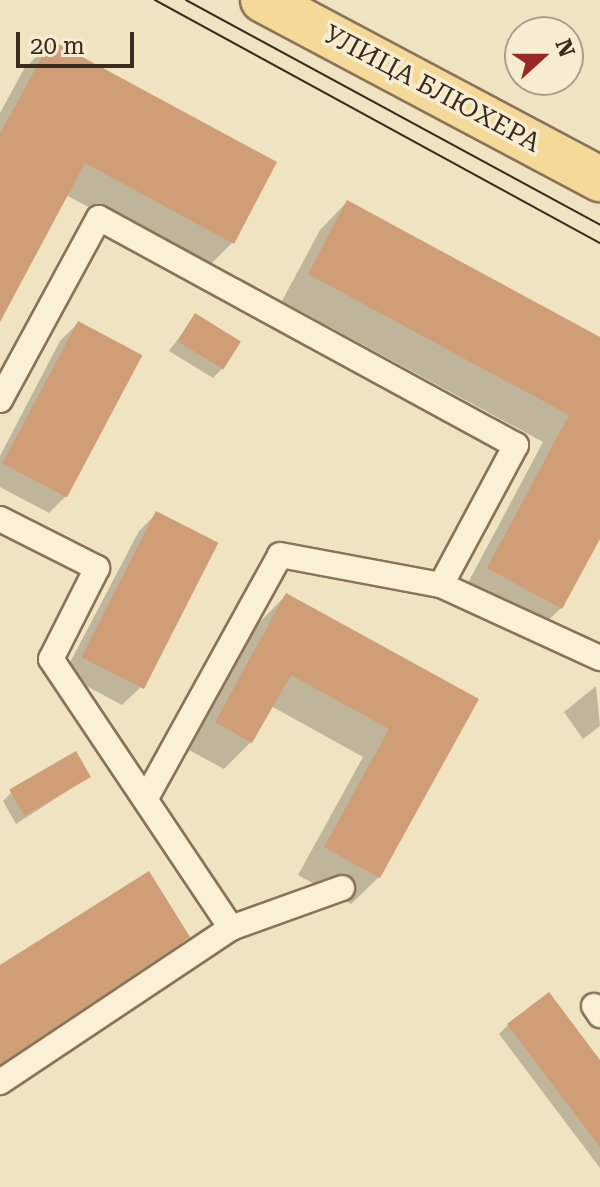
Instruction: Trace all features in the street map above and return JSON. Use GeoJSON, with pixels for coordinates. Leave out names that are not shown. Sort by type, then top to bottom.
{"type":"FeatureCollection","features":[{"type":"Feature","properties":{"kind":"main road","name":"УЛИЦА БЛЮХЕРА"},"geometry":{"type":"LineString","coordinates":[[263,0],[599,176]]}},
{"type":"Feature","properties":{"kind":"lane"},"geometry":{"type":"LineString","coordinates":[[0,400],[7,371],[99,218],[516,445],[441,585]]}},
{"type":"Feature","properties":{"kind":"lane"},"geometry":{"type":"LineString","coordinates":[[0,519],[97,568],[51,659],[231,928]]}},
{"type":"Feature","properties":{"kind":"lane"},"geometry":{"type":"LineString","coordinates":[[146,798],[280,555],[441,585],[600,658]]}},
{"type":"Feature","properties":{"kind":"lane"},"geometry":{"type":"LineString","coordinates":[[0,1082],[231,928],[262,913],[342,888]]}},
{"type":"Feature","properties":{"kind":"building"},"geometry":{"type":"Polygon","coordinates":[[[51,40],[277,162],[234,244],[85,163],[0,322],[0,134],[51,40]]]}},
{"type":"Feature","properties":{"kind":"building"},"geometry":{"type":"Polygon","coordinates":[[[347,200],[600,337],[600,539],[562,609],[487,568],[569,415],[308,274],[347,200]]]}},
{"type":"Feature","properties":{"kind":"building"},"geometry":{"type":"Polygon","coordinates":[[[195,313],[241,342],[223,370],[178,341],[195,313]]]}},
{"type":"Feature","properties":{"kind":"building"},"geometry":{"type":"Polygon","coordinates":[[[78,321],[142,355],[67,497],[2,463],[78,321]]]}},
{"type":"Feature","properties":{"kind":"building"},"geometry":{"type":"Polygon","coordinates":[[[156,511],[218,543],[144,689],[82,657],[156,511]]]}},
{"type":"Feature","properties":{"kind":"building"},"geometry":{"type":"Polygon","coordinates":[[[286,593],[479,699],[380,878],[324,847],[389,729],[291,675],[252,743],[215,722],[286,593]]]}},
{"type":"Feature","properties":{"kind":"building"},"geometry":{"type":"Polygon","coordinates":[[[76,751],[91,777],[24,815],[9,790],[76,751]]]}},
{"type":"Feature","properties":{"kind":"building"},"geometry":{"type":"Polygon","coordinates":[[[149,871],[190,937],[0,1064],[0,965],[149,871]]]}},
{"type":"Feature","properties":{"kind":"building"},"geometry":{"type":"Polygon","coordinates":[[[549,992],[600,1060],[600,1147],[507,1024],[549,992]]]}},
{"type":"Feature","properties":{"kind":"tram line"},"geometry":{"type":"LineString","coordinates":[[155,0],[600,243]]}},
{"type":"Feature","properties":{"kind":"tram line"},"geometry":{"type":"LineString","coordinates":[[186,0],[600,225]]}}]}
